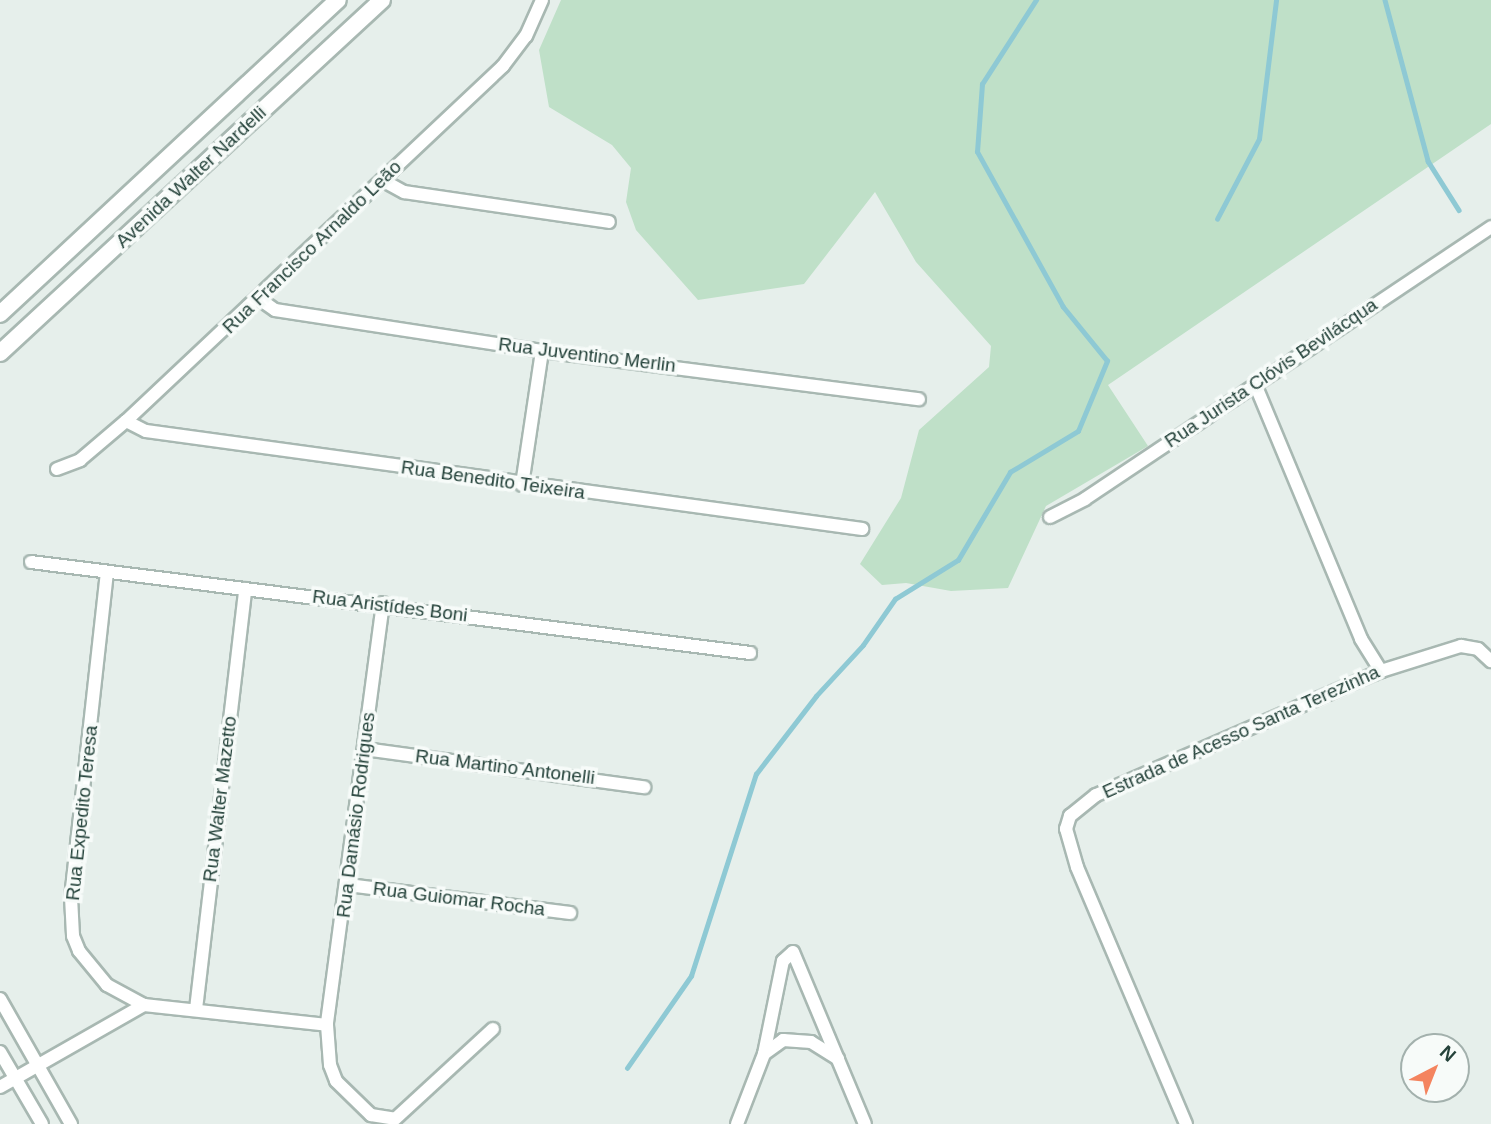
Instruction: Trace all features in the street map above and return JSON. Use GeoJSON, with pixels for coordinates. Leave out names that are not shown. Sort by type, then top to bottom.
{"type":"FeatureCollection","features":[{"type":"Feature","properties":{"kind":"street","name":"Avenida Walter Nardelli"},"geometry":{"type":"LineString","coordinates":[[0,314],[338,0]]}},
{"type":"Feature","properties":{"kind":"street","name":"Avenida Walter Nardelli"},"geometry":{"type":"LineString","coordinates":[[0,353],[382,0]]}},
{"type":"Feature","properties":{"kind":"street","name":"Rua Francisco Arnaldo Leão"},"geometry":{"type":"LineString","coordinates":[[57,469],[80,460],[126,421],[512,57],[542,0]]}},
{"type":"Feature","properties":{"kind":"street"},"geometry":{"type":"LineString","coordinates":[[382,180],[404,192],[609,222]]}},
{"type":"Feature","properties":{"kind":"street","name":"Rua Jurista Clóvis Bevilácqua"},"geometry":{"type":"LineString","coordinates":[[1050,517],[1085,499],[1491,227]]}},
{"type":"Feature","properties":{"kind":"street","name":"Rua Juventino Merlin"},"geometry":{"type":"LineString","coordinates":[[258,298],[275,310],[542,351],[919,399]]}},
{"type":"Feature","properties":{"kind":"street"},"geometry":{"type":"LineString","coordinates":[[522,485],[542,351]]}},
{"type":"Feature","properties":{"kind":"street"},"geometry":{"type":"LineString","coordinates":[[1255,384],[1361,639],[1381,671]]}},
{"type":"Feature","properties":{"kind":"street","name":"Rua Benedito Teixeira"},"geometry":{"type":"LineString","coordinates":[[126,421],[146,431],[522,485],[862,529]]}},
{"type":"Feature","properties":{"kind":"street","name":"Rua Aristídes Boni"},"geometry":{"type":"LineString","coordinates":[[31,562],[383,603],[750,653]]}},
{"type":"Feature","properties":{"kind":"street","name":"Rua Expedito Teresa"},"geometry":{"type":"LineString","coordinates":[[107,572],[71,897],[73,936],[85,962],[101,979],[126,998],[144,1005],[327,1026]]}},
{"type":"Feature","properties":{"kind":"street","name":"Rua Walter Mazetto"},"geometry":{"type":"LineString","coordinates":[[196,1009],[245,589]]}},
{"type":"Feature","properties":{"kind":"street","name":"Rua Damásio Rodrigues"},"geometry":{"type":"LineString","coordinates":[[383,603],[348,885],[327,1026],[330,1065],[337,1081],[371,1115],[388,1120],[406,1114],[493,1029]]}},
{"type":"Feature","properties":{"kind":"street","name":"Estrada de Acesso Santa Terezinha"},"geometry":{"type":"LineString","coordinates":[[1186,1124],[1077,867],[1066,830],[1070,816],[1096,795],[1381,671],[1461,646],[1478,649],[1491,662]]}},
{"type":"Feature","properties":{"kind":"street","name":"Rua Martino Antonelli"},"geometry":{"type":"LineString","coordinates":[[365,749],[644,787]]}},
{"type":"Feature","properties":{"kind":"street","name":"Rua Guiomar Rocha"},"geometry":{"type":"LineString","coordinates":[[348,885],[570,913]]}},
{"type":"Feature","properties":{"kind":"street"},"geometry":{"type":"LineString","coordinates":[[737,1124],[764,1055],[783,961],[793,952],[865,1124]]}},
{"type":"Feature","properties":{"kind":"street"},"geometry":{"type":"LineString","coordinates":[[0,999],[71,1124]]}},
{"type":"Feature","properties":{"kind":"street"},"geometry":{"type":"LineString","coordinates":[[0,1087],[144,1005]]}},
{"type":"Feature","properties":{"kind":"street"},"geometry":{"type":"LineString","coordinates":[[764,1055],[783,1040],[811,1042],[838,1060]]}},
{"type":"Feature","properties":{"kind":"street"},"geometry":{"type":"LineString","coordinates":[[0,1052],[42,1124]]}},
{"type":"Feature","properties":{"kind":"green space"},"geometry":{"type":"Polygon","coordinates":[[[561,0],[1491,0],[1491,124],[1108,385],[1148,446],[1046,506],[1008,588],[951,591],[906,583],[882,585],[860,564],[901,498],[919,430],[989,367],[991,346],[916,262],[875,192],[804,284],[698,300],[636,230],[626,202],[631,168],[612,145],[549,107],[539,50],[561,0]]]}},
{"type":"Feature","properties":{"kind":"waterway"},"geometry":{"type":"LineString","coordinates":[[627,1068],[691,976],[756,774],[816,696],[863,645],[895,599],[958,560],[1010,472],[1078,431],[1107,361],[1063,307],[977,152],[982,84],[1036,0]]}},
{"type":"Feature","properties":{"kind":"waterway"},"geometry":{"type":"LineString","coordinates":[[1217,219],[1259,139],[1276,0]]}},
{"type":"Feature","properties":{"kind":"waterway"},"geometry":{"type":"LineString","coordinates":[[1385,0],[1428,161],[1459,210]]}}]}
